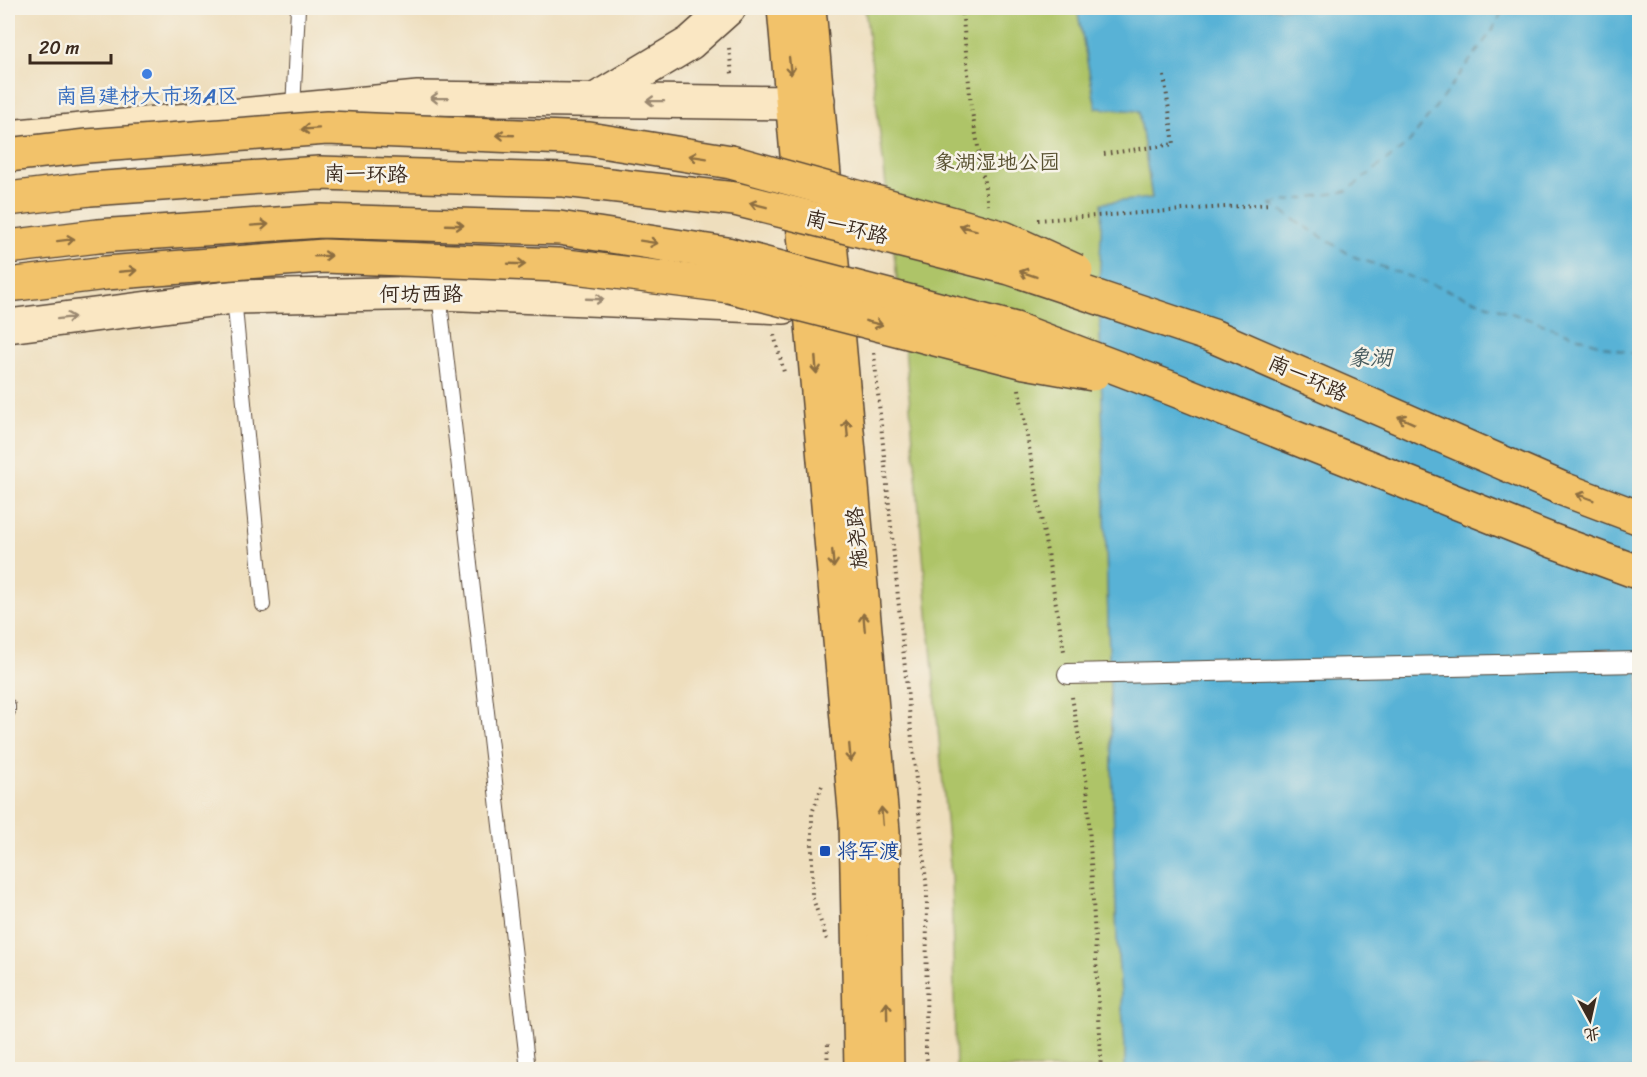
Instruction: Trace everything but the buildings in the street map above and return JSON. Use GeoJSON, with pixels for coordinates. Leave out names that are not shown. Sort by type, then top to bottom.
{"type":"FeatureCollection","features":[{"type":"Feature","properties":{"kind":"main road","name":"施尧路"},"geometry":{"type":"LineString","coordinates":[[784,8],[806,101]]}},
{"type":"Feature","properties":{"kind":"main road","name":"施尧路"},"geometry":{"type":"LineString","coordinates":[[809,8],[806,101],[824,308],[856,821],[861,1070]]}},
{"type":"Feature","properties":{"kind":"main road"},"geometry":{"type":"LineString","coordinates":[[595,100],[690,43],[724,12]]}},
{"type":"Feature","properties":{"kind":"main road"},"geometry":{"type":"LineString","coordinates":[[8,137],[418,98],[806,101]]}},
{"type":"Feature","properties":{"kind":"main road"},"geometry":{"type":"LineString","coordinates":[[8,155],[87,146],[327,128],[589,139],[731,162],[1004,238],[1213,336]]}},
{"type":"Feature","properties":{"kind":"main road","name":"南一环路"},"geometry":{"type":"LineString","coordinates":[[8,199],[90,189],[319,172],[564,180],[723,198],[1011,268],[1213,336],[1563,489],[1640,518]]}},
{"type":"Feature","properties":{"kind":"main road"},"geometry":{"type":"LineString","coordinates":[[8,247],[98,236],[321,221],[559,228],[726,254],[1016,329],[1173,389],[1553,541],[1640,573]]}},
{"type":"Feature","properties":{"kind":"main road"},"geometry":{"type":"LineString","coordinates":[[8,285],[105,273],[324,256],[558,265],[729,286],[1025,362],[1173,389]]}},
{"type":"Feature","properties":{"kind":"main road","name":"何坊西路"},"geometry":{"type":"LineString","coordinates":[[8,326],[234,297],[439,293],[824,308]]}},
{"type":"Feature","properties":{"kind":"main road","name":"施尧路"},"geometry":{"type":"LineString","coordinates":[[824,308],[883,831],[887,1070]]}},
{"type":"Feature","properties":{"kind":"street"},"geometry":{"type":"LineString","coordinates":[[1068,674],[1640,662]]}},
{"type":"Feature","properties":{"kind":"lane"},"geometry":{"type":"LineString","coordinates":[[293,109],[298,8]]}},
{"type":"Feature","properties":{"kind":"lane"},"geometry":{"type":"LineString","coordinates":[[439,293],[528,1070]]}},
{"type":"Feature","properties":{"kind":"lane"},"geometry":{"type":"LineString","coordinates":[[234,297],[263,605]]}},
{"type":"Feature","properties":{"kind":"lane"},"geometry":{"type":"LineString","coordinates":[[8,706],[8,711]]}},
{"type":"Feature","properties":{"kind":"path"},"geometry":{"type":"LineString","coordinates":[[962,8],[971,106],[989,211]]}},
{"type":"Feature","properties":{"kind":"path"},"geometry":{"type":"LineString","coordinates":[[724,12],[735,102]]}},
{"type":"Feature","properties":{"kind":"path"},"geometry":{"type":"LineString","coordinates":[[1104,154],[1174,144],[1164,76]]}},
{"type":"Feature","properties":{"kind":"path"},"geometry":{"type":"LineString","coordinates":[[1038,220],[1270,204]]}},
{"type":"Feature","properties":{"kind":"path"},"geometry":{"type":"LineString","coordinates":[[767,306],[784,373]]}},
{"type":"Feature","properties":{"kind":"path"},"geometry":{"type":"LineString","coordinates":[[873,347],[927,892],[926,1055],[929,1070]]}},
{"type":"Feature","properties":{"kind":"path"},"geometry":{"type":"LineString","coordinates":[[1018,380],[1087,785],[1100,1070]]}},
{"type":"Feature","properties":{"kind":"path"},"geometry":{"type":"LineString","coordinates":[[825,777],[812,813],[812,896],[828,941]]}},
{"type":"Feature","properties":{"kind":"path"},"geometry":{"type":"LineString","coordinates":[[827,1070],[828,1034]]}},
{"type":"Feature","properties":{"kind":"green space","name":"象湖湿地公园"},"geometry":{"type":"Polygon","coordinates":[[[865,8],[1077,8],[1096,108],[1139,111],[1152,199],[1099,294],[1117,942],[1125,1069],[956,1069],[951,877],[904,337],[865,8]]]}},
{"type":"Feature","properties":{"kind":"water","name":"象湖"},"geometry":{"type":"Polygon","coordinates":[[[1077,8],[1639,8],[1639,1069],[1125,1069],[1117,942],[1099,294],[1102,203],[1152,198],[1139,111],[1096,108],[1077,8]]]}},
{"type":"Feature","properties":{"kind":"ferry route"},"geometry":{"type":"LineString","coordinates":[[1271,204],[1347,191],[1409,143],[1492,31],[1504,8]]}},
{"type":"Feature","properties":{"kind":"ferry route"},"geometry":{"type":"LineString","coordinates":[[1270,204],[1352,256],[1609,348],[1640,355]]}},
{"type":"Feature","properties":{"kind":"place","name":"南昌建材大市场A区"},"geometry":{"type":"Point","coordinates":[147,74]}},
{"type":"Feature","properties":{"kind":"place","name":"将军渡"},"geometry":{"type":"Point","coordinates":[825,851]}}]}
